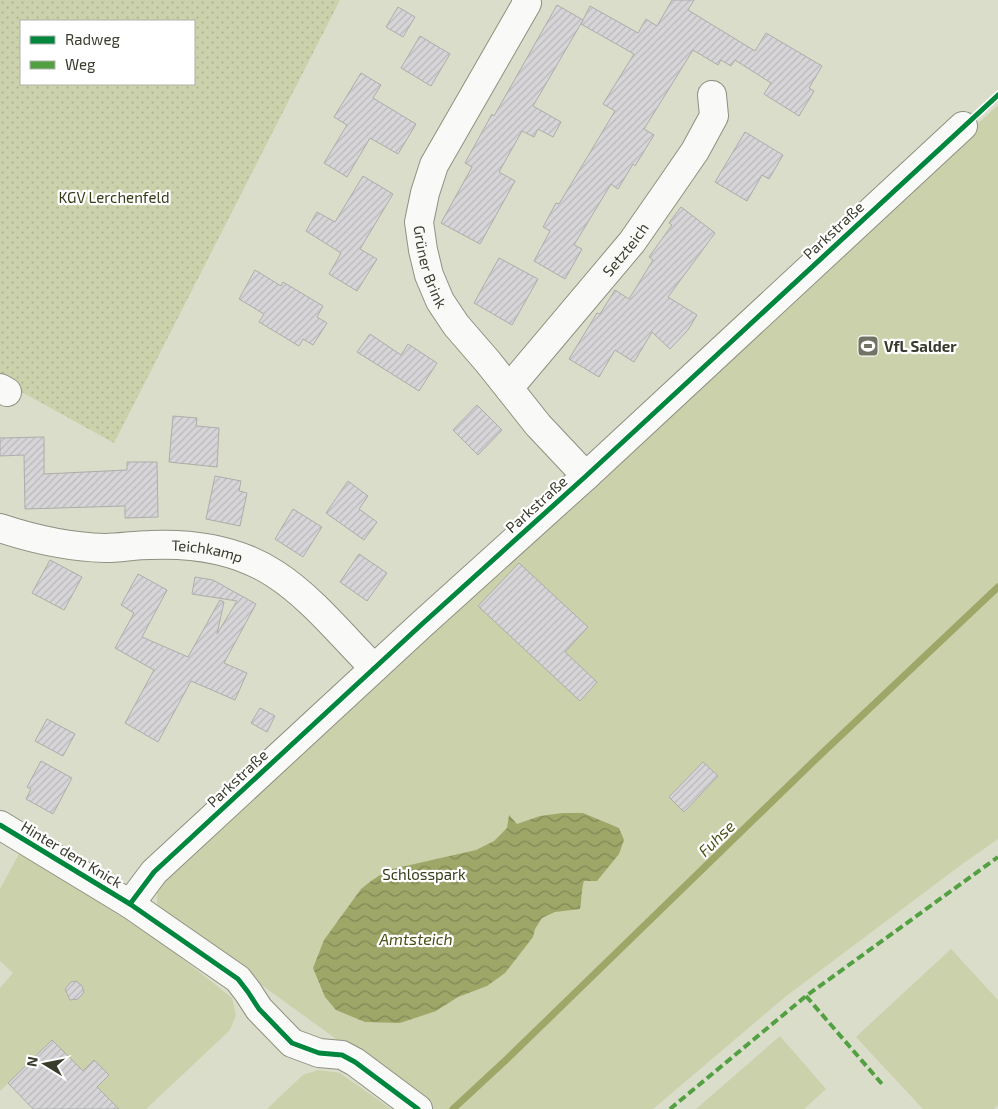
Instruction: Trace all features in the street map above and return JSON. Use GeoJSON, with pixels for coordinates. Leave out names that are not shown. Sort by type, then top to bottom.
{"type":"FeatureCollection","features":[{"type":"Feature","properties":{"kind":"street","name":"Grüner Brink"},"geometry":{"type":"LineString","coordinates":[[526,0],[527,3],[434,165],[425,193],[420,222],[423,250],[429,275],[440,301],[456,325],[538,425],[586,476]]}},
{"type":"Feature","properties":{"kind":"street","name":"Setzteich"},"geometry":{"type":"LineString","coordinates":[[509,388],[632,242],[673,183],[695,151],[714,116],[712,95]]}},
{"type":"Feature","properties":{"kind":"street","name":"Parkstraße"},"geometry":{"type":"LineString","coordinates":[[130,904],[154,872],[374,668],[586,476],[963,126]]}},
{"type":"Feature","properties":{"kind":"street","name":"Teichkamp"},"geometry":{"type":"LineString","coordinates":[[0,528],[16,534],[105,548],[150,545],[200,546],[249,560],[275,574],[320,612],[374,668]]}},
{"type":"Feature","properties":{"kind":"street","name":"Hinter dem Knick"},"geometry":{"type":"LineString","coordinates":[[0,825],[130,904],[238,980],[258,1009],[292,1043],[319,1053],[342,1055],[355,1062],[418,1109]]}},
{"type":"Feature","properties":{"kind":"green space","name":"KGV Lerchenfeld"},"geometry":{"type":"Polygon","coordinates":[[[0,0],[340,0],[114,443],[0,380],[0,0]]]}},
{"type":"Feature","properties":{"kind":"green space","name":"Schlosspark"},"geometry":{"type":"Polygon","coordinates":[[[998,105],[998,839],[785,997],[653,1109],[433,1109],[173,921],[163,916],[157,903],[157,889],[165,879],[998,105]]]}},
{"type":"Feature","properties":{"kind":"green space"},"geometry":{"type":"Polygon","coordinates":[[[19,854],[84,892],[174,952],[232,998],[236,1015],[230,1030],[146,1109],[119,1109],[97,1087],[94,1061],[83,1071],[52,1040],[0,1091],[0,988],[13,973],[0,961],[0,889],[19,854]]]}},
{"type":"Feature","properties":{"kind":"green space"},"geometry":{"type":"Polygon","coordinates":[[[951,949],[998,1000],[998,1105],[994,1109],[923,1109],[856,1037],[951,949]]]}},
{"type":"Feature","properties":{"kind":"green space"},"geometry":{"type":"Polygon","coordinates":[[[780,1036],[826,1089],[804,1109],[696,1109],[780,1036]]]}},
{"type":"Feature","properties":{"kind":"green space"},"geometry":{"type":"Polygon","coordinates":[[[318,1070],[340,1073],[391,1109],[267,1109],[303,1075],[318,1070]]]}},
{"type":"Feature","properties":{"kind":"water","name":"Amtsteich"},"geometry":{"type":"Polygon","coordinates":[[[583,813],[619,828],[624,840],[619,854],[597,881],[584,881],[580,909],[555,912],[542,918],[535,929],[533,937],[505,973],[487,986],[458,997],[436,1011],[400,1023],[365,1022],[336,1010],[325,997],[313,968],[324,940],[361,889],[371,881],[388,870],[476,850],[494,841],[507,828],[509,815],[517,824],[540,816],[583,813]]]}},
{"type":"Feature","properties":{"kind":"building"},"geometry":{"type":"Polygon","coordinates":[[[672,0],[694,0],[688,10],[755,51],[766,33],[822,66],[809,88],[814,91],[799,116],[764,94],[771,83],[735,60],[731,66],[721,60],[718,65],[693,50],[644,129],[654,135],[618,189],[611,184],[574,245],[582,249],[565,279],[534,261],[550,231],[543,227],[556,203],[559,204],[615,111],[603,104],[634,54],[581,24],[590,6],[638,33],[646,19],[657,26],[672,0]]]}},
{"type":"Feature","properties":{"kind":"building"},"geometry":{"type":"Polygon","coordinates":[[[557,5],[583,20],[533,106],[561,122],[553,137],[538,129],[534,137],[522,131],[499,172],[515,181],[480,244],[441,223],[472,167],[465,163],[557,5]]]}},
{"type":"Feature","properties":{"kind":"building"},"geometry":{"type":"Polygon","coordinates":[[[398,7],[415,17],[403,37],[386,27],[398,7]]]}},
{"type":"Feature","properties":{"kind":"building"},"geometry":{"type":"Polygon","coordinates":[[[420,36],[450,54],[431,86],[401,68],[420,36]]]}},
{"type":"Feature","properties":{"kind":"building"},"geometry":{"type":"Polygon","coordinates":[[[361,73],[381,85],[373,98],[416,124],[398,154],[370,138],[347,177],[324,163],[347,125],[334,117],[361,73]]]}},
{"type":"Feature","properties":{"kind":"building"},"geometry":{"type":"Polygon","coordinates":[[[745,132],[783,155],[769,179],[762,175],[747,201],[715,182],[745,132]]]}},
{"type":"Feature","properties":{"kind":"building"},"geometry":{"type":"Polygon","coordinates":[[[363,176],[393,194],[360,249],[377,259],[357,291],[329,274],[341,253],[306,231],[317,212],[335,222],[363,176]]]}},
{"type":"Feature","properties":{"kind":"building"},"geometry":{"type":"Polygon","coordinates":[[[681,207],[715,233],[668,297],[697,315],[688,330],[670,349],[652,332],[634,362],[615,350],[599,377],[569,359],[597,313],[600,314],[615,290],[629,299],[653,260],[649,257],[672,225],[669,223],[681,207]]]}},
{"type":"Feature","properties":{"kind":"building"},"geometry":{"type":"Polygon","coordinates":[[[499,258],[538,279],[512,325],[474,303],[499,258]]]}},
{"type":"Feature","properties":{"kind":"building"},"geometry":{"type":"Polygon","coordinates":[[[255,270],[281,286],[283,282],[323,306],[317,317],[327,323],[313,345],[303,339],[299,346],[259,322],[264,314],[239,299],[255,270]]]}},
{"type":"Feature","properties":{"kind":"building"},"geometry":{"type":"Polygon","coordinates":[[[370,334],[401,355],[408,344],[437,363],[419,391],[357,352],[370,334]]]}},
{"type":"Feature","properties":{"kind":"building"},"geometry":{"type":"Polygon","coordinates":[[[477,405],[502,430],[478,455],[453,430],[477,405]]]}},
{"type":"Feature","properties":{"kind":"building"},"geometry":{"type":"Polygon","coordinates":[[[173,416],[197,418],[196,426],[219,428],[217,467],[169,462],[173,416]]]}},
{"type":"Feature","properties":{"kind":"building"},"geometry":{"type":"Polygon","coordinates":[[[44,437],[44,474],[127,470],[127,462],[157,462],[158,517],[125,518],[125,506],[25,509],[24,455],[0,456],[0,438],[44,437]]]}},
{"type":"Feature","properties":{"kind":"building"},"geometry":{"type":"Polygon","coordinates":[[[215,476],[241,481],[239,491],[247,493],[240,526],[206,519],[215,476]]]}},
{"type":"Feature","properties":{"kind":"building"},"geometry":{"type":"Polygon","coordinates":[[[348,481],[368,496],[359,509],[377,522],[364,540],[326,513],[348,481]]]}},
{"type":"Feature","properties":{"kind":"building"},"geometry":{"type":"Polygon","coordinates":[[[293,509],[322,527],[303,557],[275,539],[293,509]]]}},
{"type":"Feature","properties":{"kind":"building"},"geometry":{"type":"Polygon","coordinates":[[[359,554],[387,573],[367,601],[340,582],[359,554]]]}},
{"type":"Feature","properties":{"kind":"building"},"geometry":{"type":"Polygon","coordinates":[[[50,560],[82,577],[64,610],[32,593],[50,560]]]}},
{"type":"Feature","properties":{"kind":"building"},"geometry":{"type":"Polygon","coordinates":[[[519,563],[588,627],[565,652],[597,682],[580,701],[478,606],[519,563]]]}},
{"type":"Feature","properties":{"kind":"building"},"geometry":{"type":"Polygon","coordinates":[[[138,574],[167,590],[142,637],[188,657],[220,600],[224,602],[217,634],[237,601],[192,594],[195,577],[213,580],[256,604],[224,663],[247,673],[235,700],[191,681],[158,742],[125,723],[154,670],[115,648],[134,613],[121,605],[138,574]]]}},
{"type":"Feature","properties":{"kind":"building"},"geometry":{"type":"Polygon","coordinates":[[[260,708],[275,716],[267,732],[251,723],[260,708]]]}},
{"type":"Feature","properties":{"kind":"building"},"geometry":{"type":"Polygon","coordinates":[[[47,719],[75,734],[63,756],[35,741],[47,719]]]}},
{"type":"Feature","properties":{"kind":"building"},"geometry":{"type":"Polygon","coordinates":[[[41,761],[72,778],[53,814],[26,799],[31,789],[27,787],[41,761]]]}},
{"type":"Feature","properties":{"kind":"building"},"geometry":{"type":"Polygon","coordinates":[[[703,762],[718,776],[684,812],[669,797],[703,762]]]}},
{"type":"Feature","properties":{"kind":"building"},"geometry":{"type":"Polygon","coordinates":[[[76,981],[82,986],[84,992],[78,999],[70,1000],[65,989],[71,982],[76,981]]]}},
{"type":"Feature","properties":{"kind":"building"},"geometry":{"type":"Polygon","coordinates":[[[52,1040],[83,1071],[94,1060],[109,1075],[97,1087],[119,1109],[33,1109],[8,1083],[52,1040]]]}},
{"type":"Feature","properties":{"kind":"waterway","name":"Fuhse"},"geometry":{"type":"LineString","coordinates":[[453,1109],[816,759],[998,587]]}},
{"type":"Feature","properties":{"kind":"marked path"},"geometry":{"type":"LineString","coordinates":[[670,1109],[806,996],[998,857]]}},
{"type":"Feature","properties":{"kind":"marked path"},"geometry":{"type":"LineString","coordinates":[[806,996],[882,1084]]}},
{"type":"Feature","properties":{"kind":"cycle path"},"geometry":{"type":"LineString","coordinates":[[130,904],[154,872],[998,95]]}},
{"type":"Feature","properties":{"kind":"cycle path"},"geometry":{"type":"LineString","coordinates":[[0,825],[130,904],[238,979],[259,1009],[292,1043],[319,1053],[342,1055],[355,1062],[418,1109]]}},
{"type":"Feature","properties":{"kind":"place","name":"VfL Salder"},"geometry":{"type":"Point","coordinates":[868,346]}}]}
